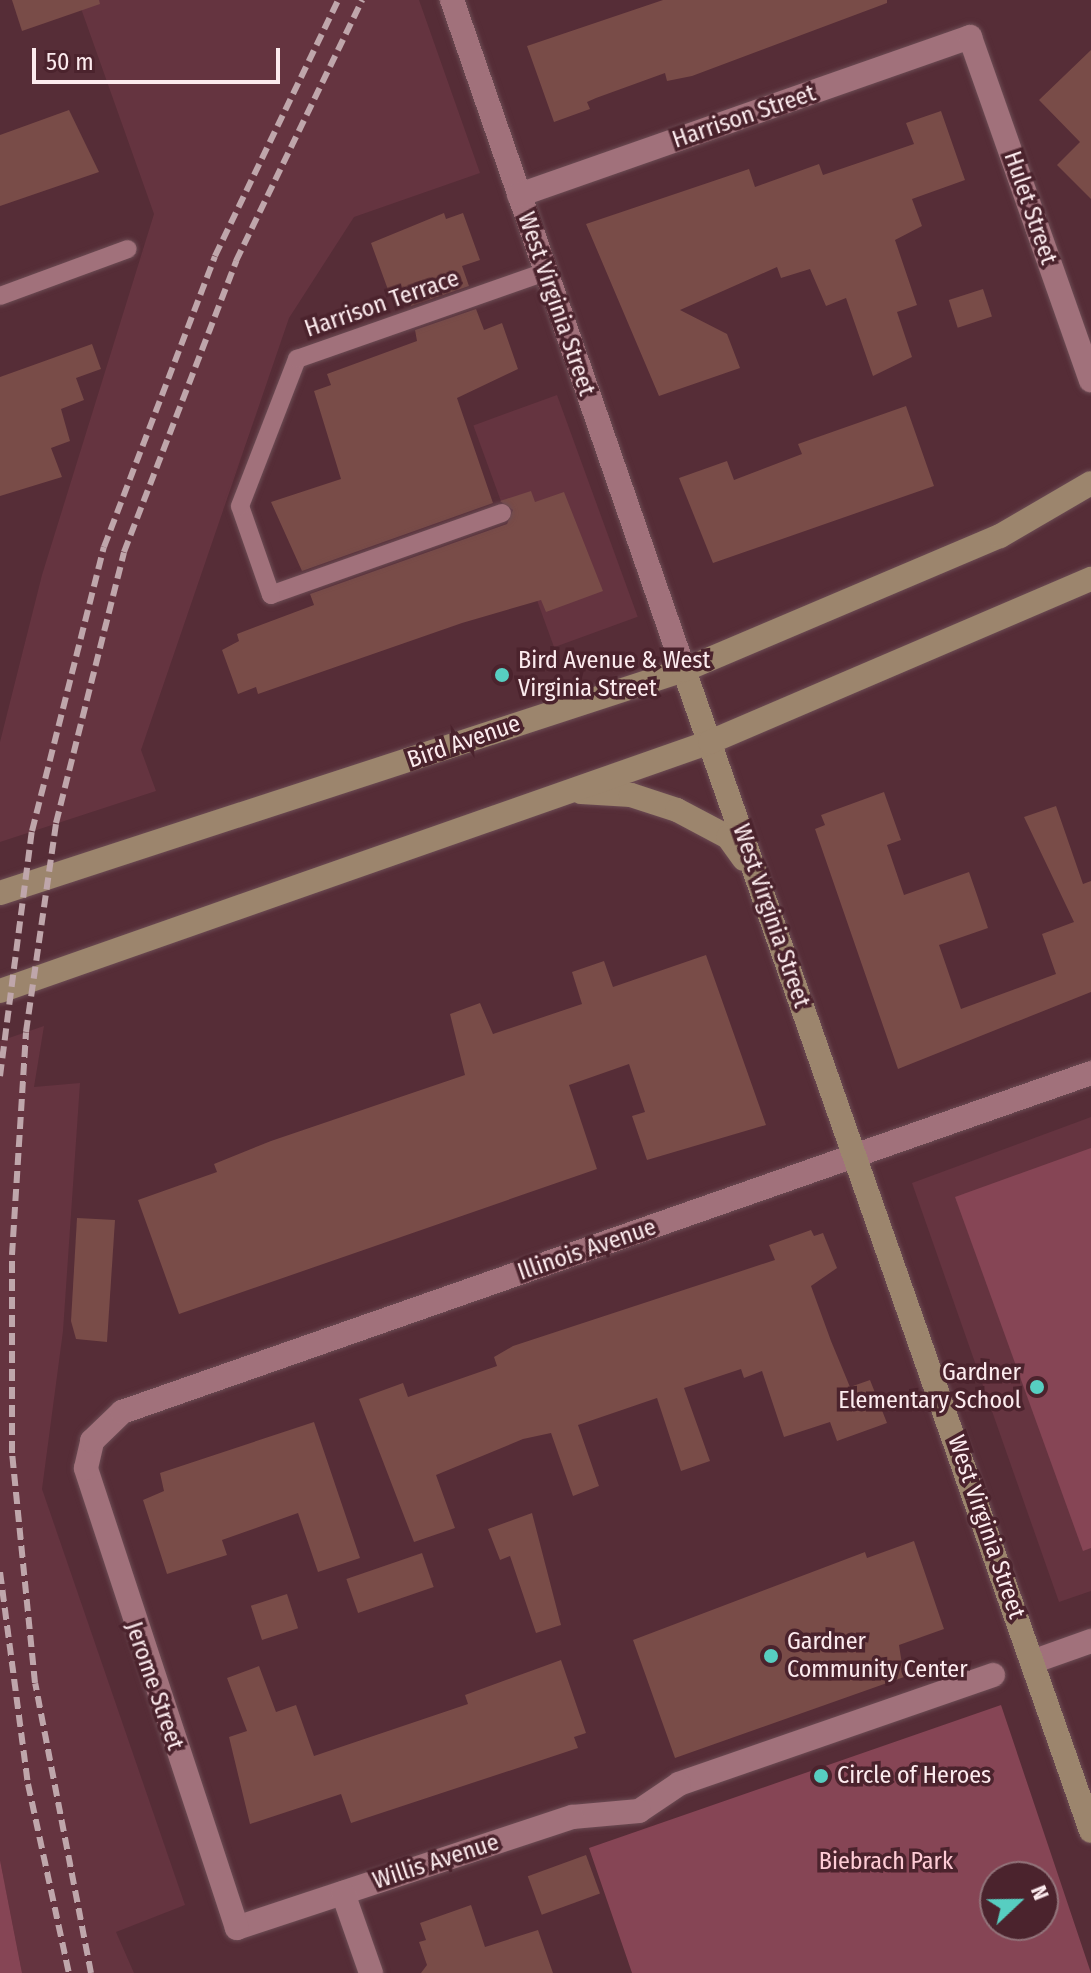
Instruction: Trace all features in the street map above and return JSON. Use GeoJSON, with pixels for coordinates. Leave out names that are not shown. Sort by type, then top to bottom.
{"type":"FeatureCollection","features":[{"type":"Feature","properties":{"kind":"main road","name":"Bird Avenue"},"geometry":{"type":"LineString","coordinates":[[0,893],[684,670],[1000,536],[1091,483]]}},
{"type":"Feature","properties":{"kind":"main road"},"geometry":{"type":"LineString","coordinates":[[0,991],[710,742],[1091,579]]}},
{"type":"Feature","properties":{"kind":"main road","name":"West Virginia Street"},"geometry":{"type":"LineString","coordinates":[[684,670],[1091,1831]]}},
{"type":"Feature","properties":{"kind":"main road"},"geometry":{"type":"LineString","coordinates":[[568,791],[631,795],[677,810],[728,837],[757,878]]}},
{"type":"Feature","properties":{"kind":"street","name":"West Virginia Street"},"geometry":{"type":"LineString","coordinates":[[452,0],[684,670]]}},
{"type":"Feature","properties":{"kind":"street","name":"Harrison Street"},"geometry":{"type":"LineString","coordinates":[[519,195],[970,37]]}},
{"type":"Feature","properties":{"kind":"street","name":"Hulet Street"},"geometry":{"type":"LineString","coordinates":[[970,37],[1091,380]]}},
{"type":"Feature","properties":{"kind":"street","name":"Illinois Avenue"},"geometry":{"type":"LineString","coordinates":[[92,1441],[122,1412],[1091,1073]]}},
{"type":"Feature","properties":{"kind":"street","name":"Jerome Street"},"geometry":{"type":"LineString","coordinates":[[92,1441],[86,1468],[104,1538],[237,1928]]}},
{"type":"Feature","properties":{"kind":"street"},"geometry":{"type":"LineString","coordinates":[[1032,1662],[1091,1641]]}},
{"type":"Feature","properties":{"kind":"street","name":"Willis Avenue"},"geometry":{"type":"LineString","coordinates":[[237,1928],[572,1817],[639,1811],[679,1784],[993,1675]]}},
{"type":"Feature","properties":{"kind":"street"},"geometry":{"type":"LineString","coordinates":[[343,1893],[371,1973]]}},
{"type":"Feature","properties":{"kind":"lane"},"geometry":{"type":"LineString","coordinates":[[0,296],[128,249]]}},
{"type":"Feature","properties":{"kind":"lane","name":"Harrison Terrace"},"geometry":{"type":"LineString","coordinates":[[502,513],[271,595],[240,506],[297,359],[545,272]]}},
{"type":"Feature","properties":{"kind":"shaded area"},"geometry":{"type":"Polygon","coordinates":[[[78,0],[419,0],[480,173],[354,217],[289,318],[141,750],[156,791],[0,842],[0,742],[42,575],[154,214],[78,0]]]}},
{"type":"Feature","properties":{"kind":"shaded area"},"geometry":{"type":"Polygon","coordinates":[[[557,395],[638,617],[554,647],[473,425],[557,395]]]}},
{"type":"Feature","properties":{"kind":"shaded area"},"geometry":{"type":"Polygon","coordinates":[[[44,1026],[34,1087],[80,1083],[63,1331],[42,1489],[185,1905],[116,1932],[134,1973],[22,1973],[0,1860],[0,1041],[44,1026]]]}},
{"type":"Feature","properties":{"kind":"shaded area","name":"Gardner Elementary School"},"geometry":{"type":"Polygon","coordinates":[[[1091,1117],[1091,1591],[1059,1602],[912,1183],[1091,1117]]]}},
{"type":"Feature","properties":{"kind":"green space"},"geometry":{"type":"Polygon","coordinates":[[[1091,1148],[1091,1548],[1083,1551],[955,1197],[1091,1148]]]}},
{"type":"Feature","properties":{"kind":"green space","name":"Biebrach Park"},"geometry":{"type":"Polygon","coordinates":[[[1001,1705],[1053,1861],[979,1861],[979,1941],[1059,1941],[1059,1878],[1091,1973],[632,1973],[589,1848],[1001,1705]]]}},
{"type":"Feature","properties":{"kind":"green space"},"geometry":{"type":"Polygon","coordinates":[[[0,1860],[22,1973],[0,1973],[0,1860]]]}},
{"type":"Feature","properties":{"kind":"building"},"geometry":{"type":"Polygon","coordinates":[[[12,0],[99,0],[100,4],[22,31],[12,0]]]}},
{"type":"Feature","properties":{"kind":"building"},"geometry":{"type":"Polygon","coordinates":[[[663,0],[887,0],[887,3],[692,76],[667,81],[665,73],[596,98],[587,102],[590,109],[554,122],[527,46],[663,0]]]}},
{"type":"Feature","properties":{"kind":"building"},"geometry":{"type":"Polygon","coordinates":[[[1091,50],[1091,199],[1057,165],[1080,142],[1039,100],[1091,50]]]}},
{"type":"Feature","properties":{"kind":"building"},"geometry":{"type":"Polygon","coordinates":[[[69,110],[99,172],[0,206],[0,135],[69,110]]]}},
{"type":"Feature","properties":{"kind":"building"},"geometry":{"type":"Polygon","coordinates":[[[941,111],[965,180],[912,199],[922,226],[895,240],[917,305],[897,312],[912,357],[873,376],[846,298],[826,306],[810,269],[781,278],[777,267],[680,310],[727,334],[740,368],[659,396],[586,224],[749,169],[755,187],[819,164],[823,175],[914,144],[906,123],[941,111]]]}},
{"type":"Feature","properties":{"kind":"building"},"geometry":{"type":"Polygon","coordinates":[[[444,213],[446,219],[463,213],[480,260],[462,266],[469,286],[411,306],[408,292],[391,298],[371,243],[444,213]]]}},
{"type":"Feature","properties":{"kind":"building"},"geometry":{"type":"Polygon","coordinates":[[[983,289],[992,317],[958,328],[949,300],[983,289]]]}},
{"type":"Feature","properties":{"kind":"building"},"geometry":{"type":"Polygon","coordinates":[[[476,309],[484,330],[502,323],[518,369],[457,398],[493,503],[302,571],[271,502],[341,479],[314,391],[331,385],[327,374],[417,341],[415,330],[476,309]]]}},
{"type":"Feature","properties":{"kind":"building"},"geometry":{"type":"Polygon","coordinates":[[[92,344],[101,369],[76,378],[84,400],[61,409],[70,441],[51,448],[62,477],[0,496],[0,377],[92,344]]]}},
{"type":"Feature","properties":{"kind":"building"},"geometry":{"type":"Polygon","coordinates":[[[906,406],[934,486],[713,563],[679,478],[727,461],[734,480],[802,454],[798,444],[906,406]]]}},
{"type":"Feature","properties":{"kind":"building"},"geometry":{"type":"Polygon","coordinates":[[[531,491],[535,502],[564,492],[603,591],[546,612],[541,600],[462,623],[258,694],[256,687],[238,694],[222,650],[239,641],[237,634],[314,605],[310,594],[507,524],[513,510],[500,501],[531,491]]]}},
{"type":"Feature","properties":{"kind":"building"},"geometry":{"type":"Polygon","coordinates":[[[884,792],[901,840],[887,845],[904,895],[969,872],[988,928],[939,945],[961,1009],[1056,974],[1042,934],[1074,922],[1024,817],[1056,806],[1083,884],[1091,881],[1091,992],[898,1069],[815,829],[825,825],[821,815],[884,792]]]}},
{"type":"Feature","properties":{"kind":"building"},"geometry":{"type":"Polygon","coordinates":[[[706,955],[766,1125],[647,1160],[632,1116],[645,1112],[629,1064],[569,1085],[597,1169],[179,1314],[138,1200],[217,1172],[214,1164],[271,1141],[465,1075],[450,1014],[480,1003],[493,1034],[582,1004],[572,972],[604,961],[613,987],[706,955]]]}},
{"type":"Feature","properties":{"kind":"building"},"geometry":{"type":"Polygon","coordinates":[[[77,1218],[115,1220],[107,1342],[76,1339],[71,1321],[77,1218]]]}},
{"type":"Feature","properties":{"kind":"building"},"geometry":{"type":"Polygon","coordinates":[[[811,1230],[814,1236],[823,1233],[837,1268],[811,1286],[831,1341],[850,1387],[870,1380],[887,1423],[837,1441],[830,1422],[784,1437],[762,1371],[744,1378],[741,1369],[684,1388],[710,1461],[681,1471],[657,1398],[578,1425],[599,1486],[573,1496],[551,1433],[523,1439],[436,1475],[455,1528],[414,1542],[359,1399],[403,1383],[408,1397],[497,1366],[494,1357],[513,1346],[775,1260],[769,1245],[811,1230]]]}},
{"type":"Feature","properties":{"kind":"building"},"geometry":{"type":"Polygon","coordinates":[[[314,1422],[360,1558],[318,1572],[298,1513],[222,1540],[227,1555],[167,1574],[143,1500],[164,1491],[160,1473],[314,1422]]]}},
{"type":"Feature","properties":{"kind":"building"},"geometry":{"type":"Polygon","coordinates":[[[532,1513],[561,1625],[536,1633],[510,1556],[500,1560],[488,1529],[532,1513]]]}},
{"type":"Feature","properties":{"kind":"building","name":"Gardner Community Center"},"geometry":{"type":"Polygon","coordinates":[[[914,1541],[944,1629],[899,1645],[904,1677],[675,1758],[633,1640],[865,1552],[867,1558],[914,1541]]]}},
{"type":"Feature","properties":{"kind":"building"},"geometry":{"type":"Polygon","coordinates":[[[422,1553],[434,1587],[358,1613],[346,1579],[422,1553]]]}},
{"type":"Feature","properties":{"kind":"building"},"geometry":{"type":"Polygon","coordinates":[[[287,1594],[298,1628],[262,1640],[251,1606],[287,1594]]]}},
{"type":"Feature","properties":{"kind":"building"},"geometry":{"type":"Polygon","coordinates":[[[561,1660],[586,1733],[574,1737],[578,1748],[351,1823],[341,1794],[250,1824],[229,1737],[247,1731],[227,1678],[259,1666],[276,1712],[296,1705],[314,1756],[468,1704],[465,1695],[561,1660]]]}},
{"type":"Feature","properties":{"kind":"building"},"geometry":{"type":"Polygon","coordinates":[[[586,1855],[600,1894],[542,1915],[528,1876],[586,1855]]]}},
{"type":"Feature","properties":{"kind":"building"},"geometry":{"type":"Polygon","coordinates":[[[471,1905],[485,1947],[538,1930],[553,1973],[421,1973],[427,1965],[419,1942],[426,1940],[420,1923],[471,1905]]]}},
{"type":"Feature","properties":{"kind":"railway"},"geometry":{"type":"LineString","coordinates":[[0,1076],[32,831],[104,547],[215,256],[338,0]]}},
{"type":"Feature","properties":{"kind":"railway"},"geometry":{"type":"LineString","coordinates":[[91,1973],[35,1683],[12,1453],[12,1255],[26,1032],[56,823],[124,552],[236,261],[362,0]]}},
{"type":"Feature","properties":{"kind":"railway"},"geometry":{"type":"LineString","coordinates":[[0,1572],[28,1784],[69,1973]]}},
{"type":"Feature","properties":{"kind":"place","name":"Bird Avenue & West Virginia Street"},"geometry":{"type":"Point","coordinates":[502,675]}},
{"type":"Feature","properties":{"kind":"place","name":"Gardner Elementary School"},"geometry":{"type":"Point","coordinates":[1037,1387]}},
{"type":"Feature","properties":{"kind":"place","name":"Gardner Community Center"},"geometry":{"type":"Point","coordinates":[771,1656]}},
{"type":"Feature","properties":{"kind":"place","name":"Circle of Heroes"},"geometry":{"type":"Point","coordinates":[821,1776]}}]}
